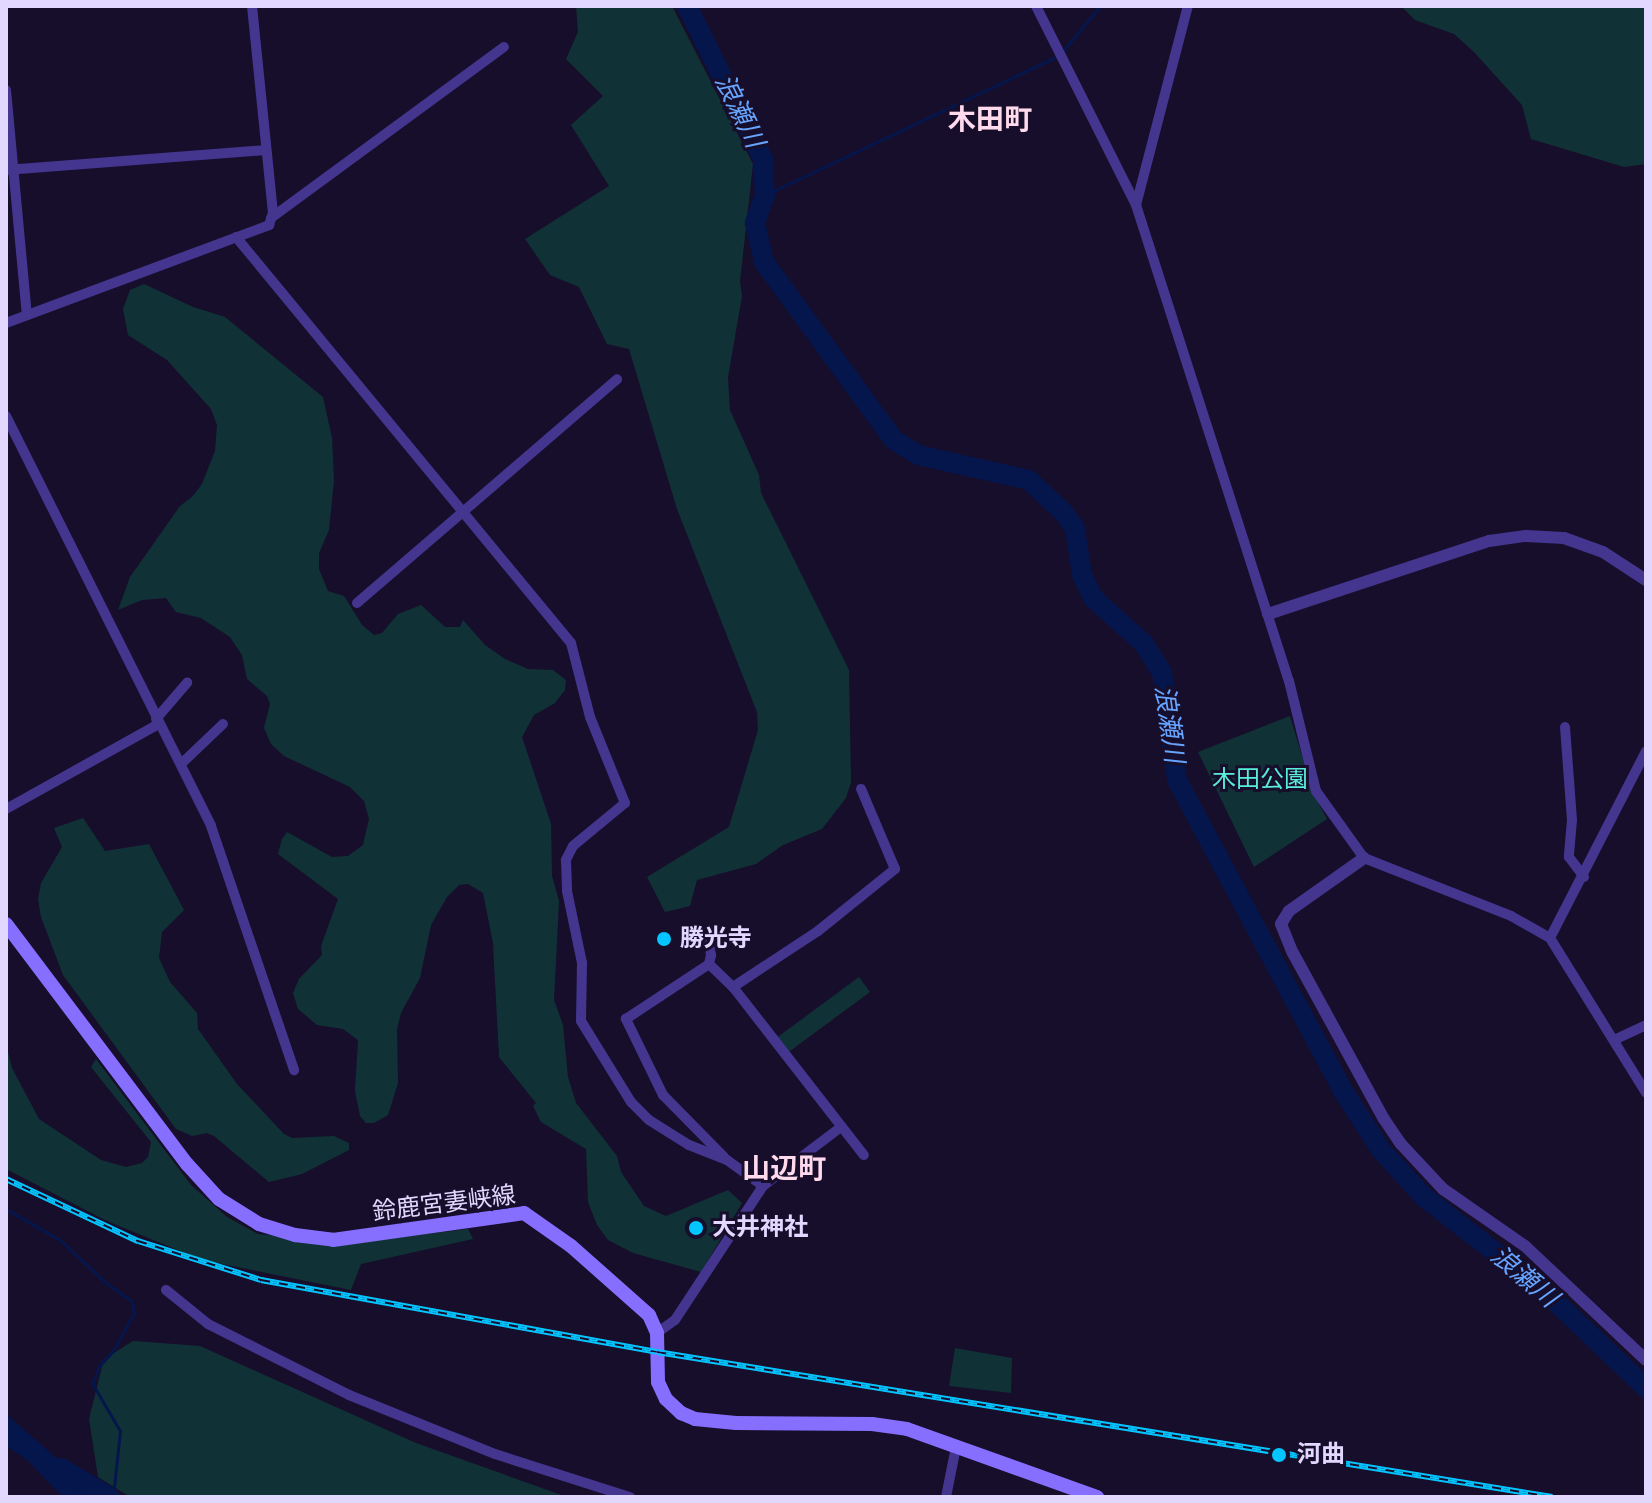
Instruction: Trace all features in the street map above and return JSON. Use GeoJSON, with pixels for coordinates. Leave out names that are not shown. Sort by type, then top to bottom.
{"type":"FeatureCollection","features":[{"type":"Feature","properties":{"kind":"main road","name":"鈴鹿宮妻峡線"},"geometry":{"type":"LineString","coordinates":[[6,924],[187,1164],[232,1209],[276,1231],[333,1240],[524,1213],[571,1246],[628,1295],[649,1315],[657,1333]]}},
{"type":"Feature","properties":{"kind":"main road"},"geometry":{"type":"LineString","coordinates":[[657,1333],[661,1391],[675,1409],[695,1419],[773,1424],[872,1424],[907,1429],[1097,1497]]}},
{"type":"Feature","properties":{"kind":"street"},"geometry":{"type":"LineString","coordinates":[[6,323],[269,225],[266,150],[252,6]]}},
{"type":"Feature","properties":{"kind":"street"},"geometry":{"type":"LineString","coordinates":[[1036,6],[1136,205],[1268,614],[1316,791],[1364,858],[1511,916],[1550,938],[1646,1093]]}},
{"type":"Feature","properties":{"kind":"street"},"geometry":{"type":"LineString","coordinates":[[1136,205],[1188,6]]}},
{"type":"Feature","properties":{"kind":"street"},"geometry":{"type":"LineString","coordinates":[[271,218],[504,47]]}},
{"type":"Feature","properties":{"kind":"street"},"geometry":{"type":"LineString","coordinates":[[6,90],[10,169],[27,315]]}},
{"type":"Feature","properties":{"kind":"street"},"geometry":{"type":"LineString","coordinates":[[10,169],[266,150]]}},
{"type":"Feature","properties":{"kind":"street"},"geometry":{"type":"LineString","coordinates":[[236,237],[571,643],[590,717],[625,803],[573,846],[566,860],[567,891],[582,963],[581,1021],[631,1102],[649,1120],[689,1145],[727,1160]]}},
{"type":"Feature","properties":{"kind":"street"},"geometry":{"type":"LineString","coordinates":[[357,603],[617,379]]}},
{"type":"Feature","properties":{"kind":"street"},"geometry":{"type":"LineString","coordinates":[[6,416],[211,826],[294,1070]]}},
{"type":"Feature","properties":{"kind":"street"},"geometry":{"type":"LineString","coordinates":[[1268,614],[1489,541],[1526,536],[1564,538],[1603,552],[1646,580]]}},
{"type":"Feature","properties":{"kind":"street"},"geometry":{"type":"LineString","coordinates":[[6,809],[158,722],[187,683]]}},
{"type":"Feature","properties":{"kind":"street"},"geometry":{"type":"LineString","coordinates":[[181,764],[223,724]]}},
{"type":"Feature","properties":{"kind":"street"},"geometry":{"type":"LineString","coordinates":[[1565,727],[1572,820],[1569,857],[1584,877]]}},
{"type":"Feature","properties":{"kind":"street"},"geometry":{"type":"LineString","coordinates":[[1550,938],[1646,751]]}},
{"type":"Feature","properties":{"kind":"street"},"geometry":{"type":"LineString","coordinates":[[733,987],[818,931],[895,869],[861,789]]}},
{"type":"Feature","properties":{"kind":"street"},"geometry":{"type":"LineString","coordinates":[[1364,858],[1289,911],[1281,924],[1293,953],[1384,1119],[1401,1144],[1443,1189],[1525,1246],[1646,1360]]}},
{"type":"Feature","properties":{"kind":"street"},"geometry":{"type":"LineString","coordinates":[[706,931],[711,955],[709,964],[626,1019],[663,1095],[727,1160],[763,1186]]}},
{"type":"Feature","properties":{"kind":"street"},"geometry":{"type":"LineString","coordinates":[[709,964],[733,987],[864,1155]]}},
{"type":"Feature","properties":{"kind":"street"},"geometry":{"type":"LineString","coordinates":[[1614,1040],[1646,1025]]}},
{"type":"Feature","properties":{"kind":"street"},"geometry":{"type":"LineString","coordinates":[[657,1333],[675,1320],[763,1186],[841,1127]]}},
{"type":"Feature","properties":{"kind":"street"},"geometry":{"type":"LineString","coordinates":[[166,1290],[208,1324],[349,1395],[495,1454],[630,1497]]}},
{"type":"Feature","properties":{"kind":"street"},"geometry":{"type":"LineString","coordinates":[[946,1497],[956,1447]]}},
{"type":"Feature","properties":{"kind":"green space"},"geometry":{"type":"Polygon","coordinates":[[[576,6],[672,6],[753,164],[740,281],[742,296],[728,377],[730,410],[759,475],[761,493],[849,670],[851,782],[846,798],[822,829],[783,845],[756,864],[697,880],[690,906],[665,912],[647,877],[729,827],[758,730],[757,712],[677,509],[629,349],[607,344],[579,287],[550,275],[525,239],[609,186],[571,125],[603,96],[566,59],[578,32],[576,6]]]}},
{"type":"Feature","properties":{"kind":"green space"},"geometry":{"type":"Polygon","coordinates":[[[1401,6],[1646,6],[1646,164],[1624,167],[1531,139],[1522,105],[1474,52],[1454,34],[1415,20],[1401,6]]]}},
{"type":"Feature","properties":{"kind":"green space"},"geometry":{"type":"Polygon","coordinates":[[[144,284],[193,307],[225,317],[323,397],[332,438],[334,481],[329,530],[319,553],[319,569],[328,591],[344,596],[362,625],[374,635],[382,633],[398,614],[421,605],[445,627],[460,627],[463,620],[485,645],[505,659],[528,669],[553,670],[566,680],[565,690],[555,703],[534,715],[522,737],[551,824],[552,876],[559,901],[554,1000],[563,1025],[568,1077],[576,1103],[617,1156],[621,1172],[644,1206],[666,1216],[728,1190],[742,1203],[701,1272],[633,1253],[608,1240],[597,1225],[588,1202],[586,1149],[541,1122],[533,1106],[536,1103],[499,1057],[493,943],[483,893],[468,884],[459,885],[447,897],[431,925],[420,978],[401,1013],[397,1029],[398,1083],[388,1115],[374,1123],[366,1123],[360,1116],[355,1091],[358,1040],[343,1029],[317,1025],[298,1009],[293,993],[299,979],[322,955],[321,946],[338,899],[278,854],[282,839],[287,832],[332,857],[348,856],[363,845],[369,819],[364,801],[350,787],[284,756],[271,744],[264,728],[270,704],[267,696],[247,679],[242,655],[230,637],[201,618],[176,612],[166,598],[142,600],[118,610],[130,577],[180,506],[202,484],[215,451],[217,425],[211,409],[167,360],[128,335],[123,309],[130,290],[144,284]]]}},
{"type":"Feature","properties":{"kind":"green space","name":"木田公園"},"geometry":{"type":"Polygon","coordinates":[[[1290,716],[1313,793],[1327,819],[1254,867],[1198,752],[1290,716]]]}},
{"type":"Feature","properties":{"kind":"green space"},"geometry":{"type":"Polygon","coordinates":[[[83,818],[105,851],[149,844],[184,910],[162,932],[159,958],[170,982],[197,1013],[198,1029],[237,1084],[284,1134],[292,1138],[334,1136],[349,1143],[349,1150],[302,1174],[269,1182],[214,1136],[207,1133],[192,1136],[176,1129],[63,975],[41,917],[38,899],[41,883],[62,847],[54,828],[83,818]]]}},
{"type":"Feature","properties":{"kind":"green space"},"geometry":{"type":"Polygon","coordinates":[[[859,977],[870,992],[786,1054],[775,1039],[859,977]]]}},
{"type":"Feature","properties":{"kind":"green space"},"geometry":{"type":"Polygon","coordinates":[[[6,1044],[12,1068],[39,1119],[101,1160],[126,1167],[142,1163],[148,1157],[151,1142],[91,1067],[96,1059],[191,1185],[227,1217],[258,1234],[352,1243],[468,1229],[473,1239],[361,1264],[351,1290],[202,1260],[107,1221],[6,1169],[6,1044]]]}},
{"type":"Feature","properties":{"kind":"green space"},"geometry":{"type":"Polygon","coordinates":[[[133,1341],[200,1346],[416,1443],[567,1497],[130,1497],[98,1477],[89,1419],[104,1359],[133,1341]]]}},
{"type":"Feature","properties":{"kind":"green space"},"geometry":{"type":"Polygon","coordinates":[[[955,1348],[1012,1358],[1011,1393],[949,1386],[955,1348]]]}},
{"type":"Feature","properties":{"kind":"shaded area"},"geometry":{"type":"Polygon","coordinates":[[[6,1414],[102,1497],[63,1497],[27,1460],[6,1446],[6,1414]]]}},
{"type":"Feature","properties":{"kind":"waterway","name":"浪瀬川"},"geometry":{"type":"LineString","coordinates":[[687,6],[763,159],[765,195],[755,223],[764,262],[894,440],[918,455],[1029,480],[1064,513],[1075,529],[1082,575],[1093,598],[1144,644],[1162,673],[1177,780],[1343,1091],[1381,1150],[1424,1197],[1540,1287],[1646,1388]]}},
{"type":"Feature","properties":{"kind":"waterway"},"geometry":{"type":"LineString","coordinates":[[1062,52],[1100,6]]}},
{"type":"Feature","properties":{"kind":"waterway"},"geometry":{"type":"LineString","coordinates":[[765,195],[1056,57]]}},
{"type":"Feature","properties":{"kind":"waterway"},"geometry":{"type":"LineString","coordinates":[[6,1209],[60,1240],[106,1283],[132,1301],[134,1313],[113,1351],[99,1366],[92,1383],[120,1431],[113,1497]]}},
{"type":"Feature","properties":{"kind":"waterway"},"geometry":{"type":"LineString","coordinates":[[61,1468],[110,1497]]}},
{"type":"Feature","properties":{"kind":"railway"},"geometry":{"type":"LineString","coordinates":[[6,1179],[138,1241],[261,1280],[657,1352],[1552,1497]]}},
{"type":"Feature","properties":{"kind":"place","name":"勝光寺"},"geometry":{"type":"Point","coordinates":[664,939]}},
{"type":"Feature","properties":{"kind":"place","name":"大井神社"},"geometry":{"type":"Point","coordinates":[696,1228]}},
{"type":"Feature","properties":{"kind":"place","name":"河曲"},"geometry":{"type":"Point","coordinates":[1279,1455]}},
{"type":"Feature","properties":{"kind":"district","name":"木田町"},"geometry":{"type":"Point","coordinates":[990,120]}},
{"type":"Feature","properties":{"kind":"district","name":"山辺町"},"geometry":{"type":"Point","coordinates":[784,1169]}}]}
